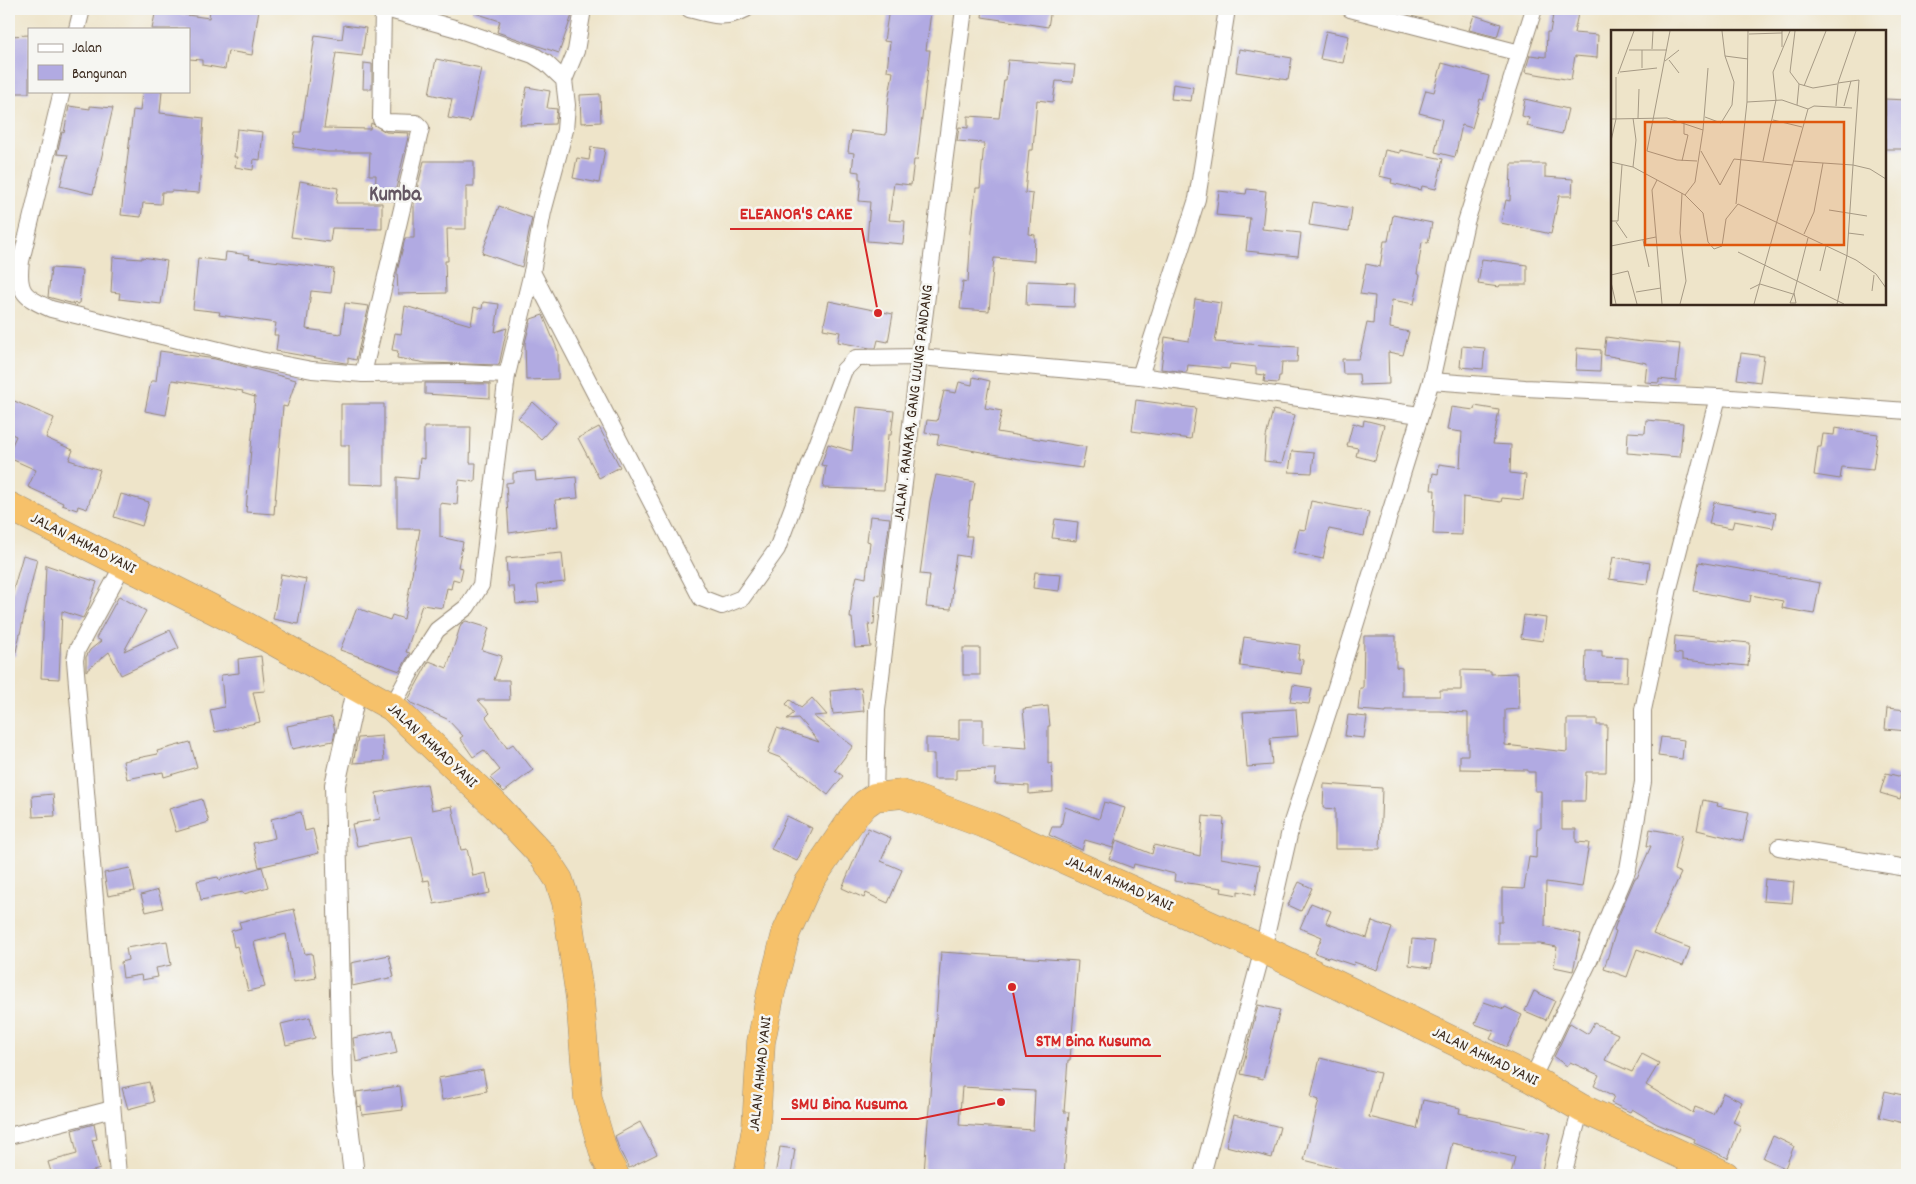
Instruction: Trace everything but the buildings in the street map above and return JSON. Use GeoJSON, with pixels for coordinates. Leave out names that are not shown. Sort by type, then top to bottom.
{"type":"FeatureCollection","features":[{"type":"Feature","properties":{"kind":"highway","name":"JALAN AHMAD YANI"},"geometry":{"type":"LineString","coordinates":[[9,506],[246,626],[392,706],[518,828],[544,857],[559,880],[566,902],[580,999],[588,1099],[605,1157],[615,1175]]}},
{"type":"Feature","properties":{"kind":"highway","name":"JALAN AHMAD YANI"},"geometry":{"type":"LineString","coordinates":[[748,1175],[756,1127],[761,1042],[786,933],[808,884],[855,815],[875,797],[902,794],[992,827],[1263,949],[1532,1079],[1581,1108],[1725,1175]]}},
{"type":"Feature","properties":{"kind":"street"},"geometry":{"type":"LineString","coordinates":[[77,28],[82,9]]}},
{"type":"Feature","properties":{"kind":"street"},"geometry":{"type":"LineString","coordinates":[[363,374],[421,128],[416,123],[387,122],[381,119],[385,9],[454,28],[533,55],[546,63],[564,80]]}},
{"type":"Feature","properties":{"kind":"street"},"geometry":{"type":"LineString","coordinates":[[392,706],[415,664],[437,630],[467,607],[481,585],[507,375],[532,272],[543,212],[565,130],[567,105],[564,80],[576,51],[583,9]]}},
{"type":"Feature","properties":{"kind":"street"},"geometry":{"type":"LineString","coordinates":[[690,9],[712,15],[734,15],[746,9]]}},
{"type":"Feature","properties":{"kind":"street","name":"JALAN . RANAKA, GANG UJUNG PANDANG"},"geometry":{"type":"LineString","coordinates":[[875,797],[877,710],[919,357],[964,9]]}},
{"type":"Feature","properties":{"kind":"street"},"geometry":{"type":"LineString","coordinates":[[1140,376],[1197,199],[1227,9]]}},
{"type":"Feature","properties":{"kind":"street"},"geometry":{"type":"LineString","coordinates":[[1350,9],[1520,54]]}},
{"type":"Feature","properties":{"kind":"street"},"geometry":{"type":"LineString","coordinates":[[1202,1175],[1263,949],[1292,822],[1431,382],[1466,222],[1534,9]]}},
{"type":"Feature","properties":{"kind":"street"},"geometry":{"type":"LineString","coordinates":[[62,92],[21,261],[16,292],[51,309],[260,360],[312,370],[363,374],[461,373],[507,375]]}},
{"type":"Feature","properties":{"kind":"street"},"geometry":{"type":"LineString","coordinates":[[532,272],[701,598],[722,606],[742,598],[777,549],[844,370],[856,358],[919,357],[1140,376],[1420,415]]}},
{"type":"Feature","properties":{"kind":"street"},"geometry":{"type":"LineString","coordinates":[[1431,382],[1718,397],[1907,411]]}},
{"type":"Feature","properties":{"kind":"street"},"geometry":{"type":"LineString","coordinates":[[1532,1079],[1589,961],[1628,869],[1643,782],[1643,710],[1669,588],[1718,397]]}},
{"type":"Feature","properties":{"kind":"street"},"geometry":{"type":"LineString","coordinates":[[118,1175],[75,660],[77,650],[124,565]]}},
{"type":"Feature","properties":{"kind":"street"},"geometry":{"type":"LineString","coordinates":[[354,1175],[342,1075],[335,785],[357,686]]}},
{"type":"Feature","properties":{"kind":"street"},"geometry":{"type":"LineString","coordinates":[[1779,847],[1907,868]]}},
{"type":"Feature","properties":{"kind":"street"},"geometry":{"type":"LineString","coordinates":[[1563,1175],[1581,1108]]}},
{"type":"Feature","properties":{"kind":"street"},"geometry":{"type":"LineString","coordinates":[[9,1136],[112,1109]]}},
{"type":"Feature","properties":{"kind":"place","name":"ELEANOR'S CAKE"},"geometry":{"type":"Point","coordinates":[878,313]}},
{"type":"Feature","properties":{"kind":"place","name":"STM Bina Kusuma"},"geometry":{"type":"Point","coordinates":[1012,987]}},
{"type":"Feature","properties":{"kind":"place","name":"SMU Bina Kusuma"},"geometry":{"type":"Point","coordinates":[1001,1102]}},
{"type":"Feature","properties":{"kind":"district","name":"Kumba"},"geometry":{"type":"Point","coordinates":[395,196]}}]}
